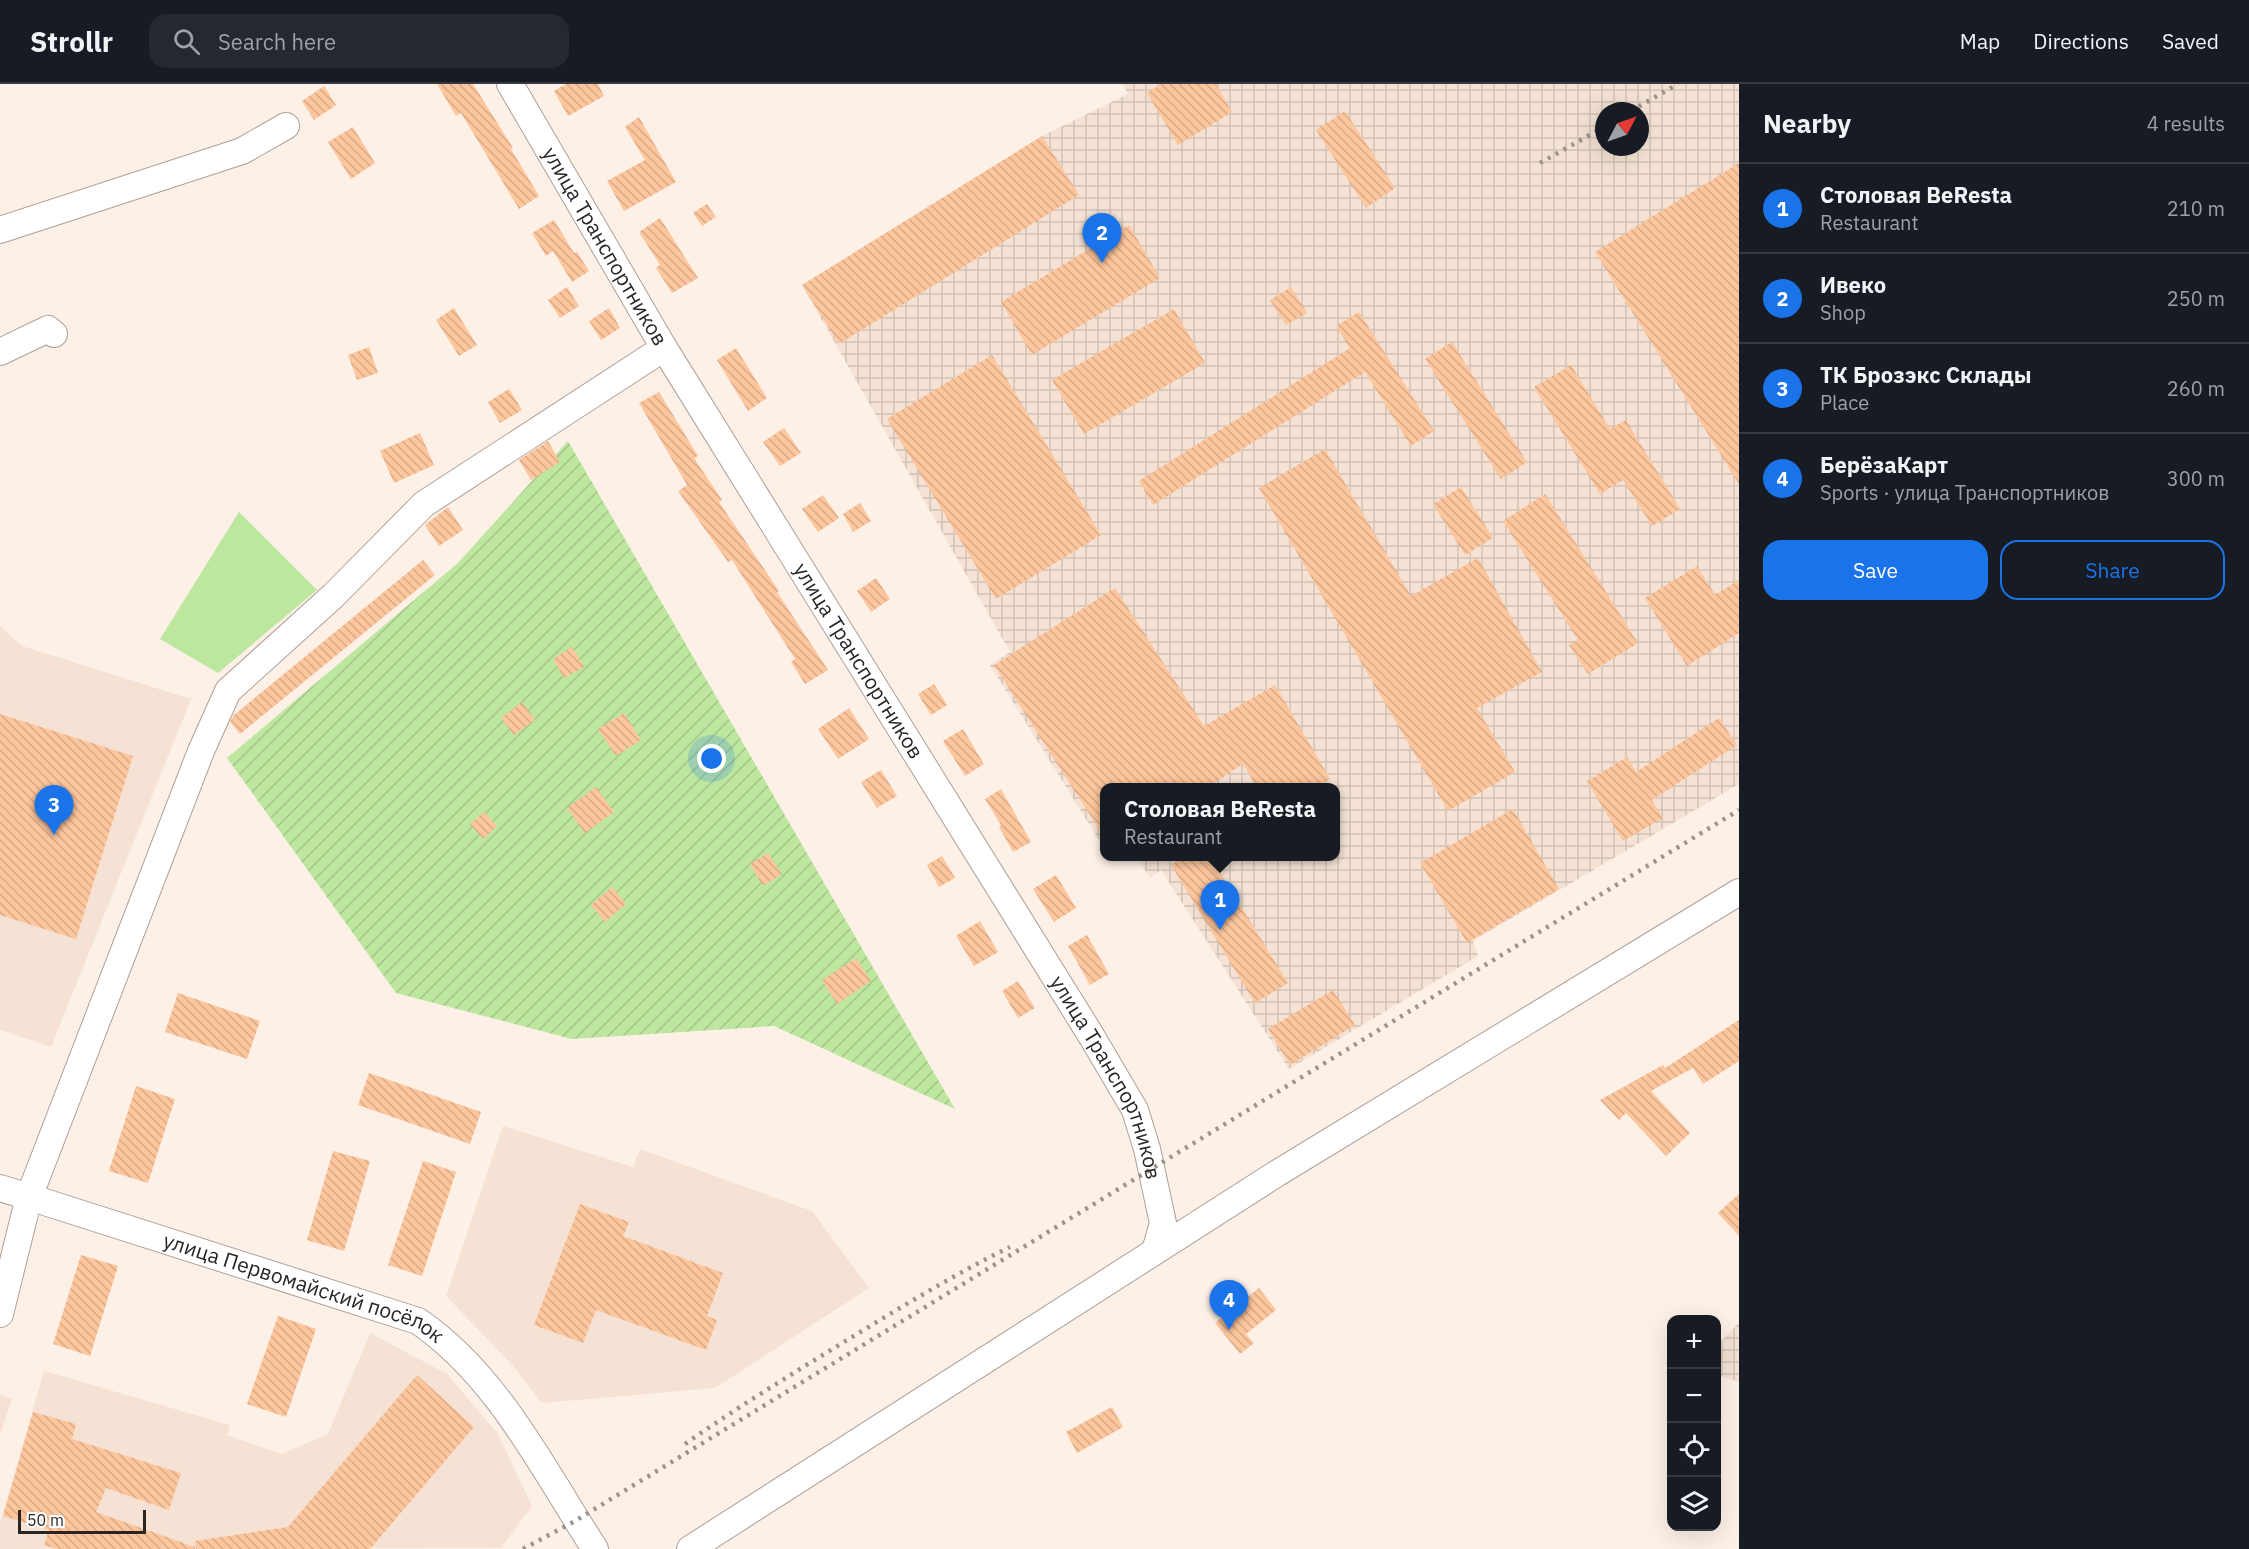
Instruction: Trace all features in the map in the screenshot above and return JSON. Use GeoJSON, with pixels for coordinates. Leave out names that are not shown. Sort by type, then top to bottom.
{"type":"FeatureCollection","features":[{"type":"Feature","properties":{"kind":"street","name":"улица Транспортников"},"geometry":{"type":"LineString","coordinates":[[510,84],[664,348],[1086,1027],[1135,1110],[1147,1149],[1163,1223],[1155,1251]]}},
{"type":"Feature","properties":{"kind":"street"},"geometry":{"type":"LineString","coordinates":[[0,230],[242,151],[286,126]]}},
{"type":"Feature","properties":{"kind":"street"},"geometry":{"type":"LineString","coordinates":[[0,352],[48,329],[54,334]]}},
{"type":"Feature","properties":{"kind":"street"},"geometry":{"type":"LineString","coordinates":[[0,1314],[29,1197],[201,751],[228,691],[333,596],[424,504],[664,348]]}},
{"type":"Feature","properties":{"kind":"street"},"geometry":{"type":"LineString","coordinates":[[690,1549],[1276,1174],[1739,892]]}},
{"type":"Feature","properties":{"kind":"street","name":"улица Первомайский посёлок"},"geometry":{"type":"LineString","coordinates":[[0,1188],[418,1321],[466,1361],[506,1410],[595,1549]]}},
{"type":"Feature","properties":{"kind":"shaded area"},"geometry":{"type":"Polygon","coordinates":[[[1123,84],[1739,84],[1739,784],[1473,941],[1478,956],[1289,1069],[1161,870],[1150,878],[1139,861],[1340,861],[1340,783],[1100,783],[1100,842],[990,665],[1010,652],[802,285],[1042,136],[1128,94],[1123,84]]]}},
{"type":"Feature","properties":{"kind":"shaded area"},"geometry":{"type":"Polygon","coordinates":[[[0,626],[22,646],[191,699],[51,1047],[0,1030],[0,626]]]}},
{"type":"Feature","properties":{"kind":"shaded area"},"geometry":{"type":"Polygon","coordinates":[[[503,1126],[633,1167],[640,1149],[812,1211],[869,1288],[715,1388],[542,1403],[513,1366],[446,1296],[503,1126]]]}},
{"type":"Feature","properties":{"kind":"shaded area"},"geometry":{"type":"Polygon","coordinates":[[[1739,1323],[1739,1382],[1721,1376],[1721,1341],[1739,1323]]]}},
{"type":"Feature","properties":{"kind":"shaded area"},"geometry":{"type":"Polygon","coordinates":[[[370,1333],[447,1374],[498,1434],[532,1506],[501,1548],[0,1549],[0,1523],[44,1371],[230,1425],[227,1435],[281,1454],[328,1434],[370,1333]]]}},
{"type":"Feature","properties":{"kind":"shaded area"},"geometry":{"type":"Polygon","coordinates":[[[0,1394],[12,1399],[0,1435],[0,1394]]]}},
{"type":"Feature","properties":{"kind":"green space"},"geometry":{"type":"Polygon","coordinates":[[[568,441],[955,1109],[774,1026],[572,1039],[396,993],[227,758],[458,563],[568,441]]]}},
{"type":"Feature","properties":{"kind":"green space"},"geometry":{"type":"Polygon","coordinates":[[[239,512],[317,590],[218,673],[160,639],[239,512]]]}},
{"type":"Feature","properties":{"kind":"building"},"geometry":{"type":"Polygon","coordinates":[[[437,84],[473,84],[513,148],[511,149],[539,196],[519,209],[461,113],[456,116],[437,84]]]}},
{"type":"Feature","properties":{"kind":"building"},"geometry":{"type":"Polygon","coordinates":[[[566,84],[598,84],[604,96],[568,116],[554,91],[566,84]]]}},
{"type":"Feature","properties":{"kind":"building"},"geometry":{"type":"Polygon","coordinates":[[[1161,84],[1216,84],[1232,112],[1178,145],[1147,93],[1161,84]]]}},
{"type":"Feature","properties":{"kind":"building"},"geometry":{"type":"Polygon","coordinates":[[[324,86],[336,105],[314,120],[302,101],[324,86]]]}},
{"type":"Feature","properties":{"kind":"building"},"geometry":{"type":"Polygon","coordinates":[[[1345,111],[1395,188],[1366,208],[1316,130],[1345,111]]]}},
{"type":"Feature","properties":{"kind":"building"},"geometry":{"type":"Polygon","coordinates":[[[639,117],[676,182],[624,211],[607,181],[645,160],[625,127],[639,117]]]}},
{"type":"Feature","properties":{"kind":"building"},"geometry":{"type":"Polygon","coordinates":[[[353,127],[375,163],[351,179],[328,142],[353,127]]]}},
{"type":"Feature","properties":{"kind":"building"},"geometry":{"type":"Polygon","coordinates":[[[1042,136],[1079,195],[839,344],[802,285],[1042,136]]]}},
{"type":"Feature","properties":{"kind":"building"},"geometry":{"type":"Polygon","coordinates":[[[1739,163],[1739,484],[1595,252],[1739,163]]]}},
{"type":"Feature","properties":{"kind":"building"},"geometry":{"type":"Polygon","coordinates":[[[707,204],[716,217],[702,226],[693,213],[707,204]]]}},
{"type":"Feature","properties":{"kind":"building"},"geometry":{"type":"Polygon","coordinates":[[[660,218],[698,278],[672,293],[656,268],[660,265],[639,232],[660,218]]]}},
{"type":"Feature","properties":{"kind":"building"},"geometry":{"type":"Polygon","coordinates":[[[554,220],[574,253],[577,252],[589,271],[572,282],[553,251],[546,256],[532,233],[554,220]]]}},
{"type":"Feature","properties":{"kind":"building"},"geometry":{"type":"Polygon","coordinates":[[[1129,225],[1160,278],[1032,355],[1001,302],[1129,225]]]}},
{"type":"Feature","properties":{"kind":"building"},"geometry":{"type":"Polygon","coordinates":[[[567,287],[579,306],[560,318],[548,300],[567,287]]]}},
{"type":"Feature","properties":{"kind":"building"},"geometry":{"type":"Polygon","coordinates":[[[1291,287],[1307,313],[1286,325],[1270,300],[1291,287]]]}},
{"type":"Feature","properties":{"kind":"building"},"geometry":{"type":"Polygon","coordinates":[[[454,308],[477,345],[459,356],[436,320],[454,308]]]}},
{"type":"Feature","properties":{"kind":"building"},"geometry":{"type":"Polygon","coordinates":[[[609,308],[620,328],[601,340],[589,321],[609,308]]]}},
{"type":"Feature","properties":{"kind":"building"},"geometry":{"type":"Polygon","coordinates":[[[1174,309],[1205,363],[1084,434],[1052,380],[1174,309]]]}},
{"type":"Feature","properties":{"kind":"building"},"geometry":{"type":"Polygon","coordinates":[[[1359,312],[1434,431],[1411,446],[1365,372],[1153,505],[1139,481],[1350,348],[1336,326],[1359,312]]]}},
{"type":"Feature","properties":{"kind":"building"},"geometry":{"type":"Polygon","coordinates":[[[1452,342],[1527,462],[1501,479],[1425,359],[1452,342]]]}},
{"type":"Feature","properties":{"kind":"building"},"geometry":{"type":"Polygon","coordinates":[[[369,347],[378,373],[357,380],[348,355],[369,347]]]}},
{"type":"Feature","properties":{"kind":"building"},"geometry":{"type":"Polygon","coordinates":[[[736,348],[767,398],[748,411],[717,360],[736,348]]]}},
{"type":"Feature","properties":{"kind":"building"},"geometry":{"type":"Polygon","coordinates":[[[992,355],[1101,535],[996,599],[887,419],[992,355]]]}},
{"type":"Feature","properties":{"kind":"building"},"geometry":{"type":"Polygon","coordinates":[[[1571,365],[1610,429],[1626,420],[1680,509],[1652,526],[1623,480],[1600,494],[1534,387],[1571,365]]]}},
{"type":"Feature","properties":{"kind":"building"},"geometry":{"type":"Polygon","coordinates":[[[509,389],[522,410],[500,423],[488,402],[509,389]]]}},
{"type":"Feature","properties":{"kind":"building"},"geometry":{"type":"Polygon","coordinates":[[[659,392],[698,456],[694,458],[722,500],[719,502],[779,591],[777,592],[828,670],[805,684],[791,662],[795,659],[732,560],[728,562],[678,491],[687,485],[639,403],[659,392]]]}},
{"type":"Feature","properties":{"kind":"building"},"geometry":{"type":"Polygon","coordinates":[[[784,428],[801,453],[780,466],[763,442],[784,428]]]}},
{"type":"Feature","properties":{"kind":"building"},"geometry":{"type":"Polygon","coordinates":[[[420,433],[434,465],[394,483],[380,451],[420,433]]]}},
{"type":"Feature","properties":{"kind":"building"},"geometry":{"type":"Polygon","coordinates":[[[548,441],[560,462],[531,480],[519,460],[548,441]]]}},
{"type":"Feature","properties":{"kind":"building"},"geometry":{"type":"Polygon","coordinates":[[[1325,449],[1411,596],[1478,558],[1542,672],[1477,708],[1515,772],[1448,811],[1259,488],[1325,449]]]}},
{"type":"Feature","properties":{"kind":"building"},"geometry":{"type":"Polygon","coordinates":[[[1461,487],[1493,538],[1465,555],[1433,504],[1461,487]]]}},
{"type":"Feature","properties":{"kind":"building"},"geometry":{"type":"Polygon","coordinates":[[[1545,494],[1638,643],[1588,674],[1569,645],[1578,640],[1503,521],[1545,494]]]}},
{"type":"Feature","properties":{"kind":"building"},"geometry":{"type":"Polygon","coordinates":[[[823,495],[839,518],[818,532],[802,509],[823,495]]]}},
{"type":"Feature","properties":{"kind":"building"},"geometry":{"type":"Polygon","coordinates":[[[860,503],[871,521],[853,532],[843,514],[860,503]]]}},
{"type":"Feature","properties":{"kind":"building"},"geometry":{"type":"Polygon","coordinates":[[[448,507],[463,530],[439,546],[425,525],[448,507]]]}},
{"type":"Feature","properties":{"kind":"building"},"geometry":{"type":"Polygon","coordinates":[[[423,560],[435,575],[240,734],[230,722],[234,715],[423,560]]]}},
{"type":"Feature","properties":{"kind":"building"},"geometry":{"type":"Polygon","coordinates":[[[1697,566],[1715,595],[1739,580],[1739,633],[1687,666],[1645,598],[1697,566]]]}},
{"type":"Feature","properties":{"kind":"building"},"geometry":{"type":"Polygon","coordinates":[[[876,578],[890,599],[871,612],[857,591],[876,578]]]}},
{"type":"Feature","properties":{"kind":"building"},"geometry":{"type":"Polygon","coordinates":[[[1115,588],[1204,726],[1275,685],[1330,779],[1323,783],[1254,783],[1243,764],[1214,783],[1100,783],[1100,831],[994,665],[1115,588]]]}},
{"type":"Feature","properties":{"kind":"building"},"geometry":{"type":"Polygon","coordinates":[[[572,647],[584,667],[564,678],[553,659],[572,647]]]}},
{"type":"Feature","properties":{"kind":"building"},"geometry":{"type":"Polygon","coordinates":[[[934,684],[947,705],[931,715],[918,694],[934,684]]]}},
{"type":"Feature","properties":{"kind":"building"},"geometry":{"type":"Polygon","coordinates":[[[522,702],[535,720],[514,735],[501,718],[522,702]]]}},
{"type":"Feature","properties":{"kind":"building"},"geometry":{"type":"Polygon","coordinates":[[[849,708],[869,739],[838,759],[818,729],[849,708]]]}},
{"type":"Feature","properties":{"kind":"building"},"geometry":{"type":"Polygon","coordinates":[[[624,713],[641,740],[616,756],[598,729],[624,713]]]}},
{"type":"Feature","properties":{"kind":"building"},"geometry":{"type":"Polygon","coordinates":[[[0,714],[133,756],[76,939],[0,915],[0,714]]]}},
{"type":"Feature","properties":{"kind":"building"},"geometry":{"type":"Polygon","coordinates":[[[1719,718],[1737,745],[1652,800],[1663,818],[1623,841],[1587,781],[1627,757],[1636,772],[1719,718]]]}},
{"type":"Feature","properties":{"kind":"building"},"geometry":{"type":"Polygon","coordinates":[[[963,729],[984,764],[965,776],[943,741],[963,729]]]}},
{"type":"Feature","properties":{"kind":"building"},"geometry":{"type":"Polygon","coordinates":[[[881,770],[897,796],[877,808],[861,782],[881,770]]]}},
{"type":"Feature","properties":{"kind":"building"},"geometry":{"type":"Polygon","coordinates":[[[596,787],[614,812],[585,833],[567,808],[596,787]]]}},
{"type":"Feature","properties":{"kind":"building"},"geometry":{"type":"Polygon","coordinates":[[[1001,789],[1031,842],[1013,852],[999,827],[1001,825],[985,799],[1001,789]]]}},
{"type":"Feature","properties":{"kind":"building"},"geometry":{"type":"Polygon","coordinates":[[[1513,809],[1559,889],[1467,943],[1420,863],[1513,809]]]}},
{"type":"Feature","properties":{"kind":"building"},"geometry":{"type":"Polygon","coordinates":[[[484,812],[497,826],[483,839],[470,824],[484,812]]]}},
{"type":"Feature","properties":{"kind":"building"},"geometry":{"type":"Polygon","coordinates":[[[768,853],[782,874],[763,886],[750,864],[768,853]]]}},
{"type":"Feature","properties":{"kind":"building"},"geometry":{"type":"Polygon","coordinates":[[[942,856],[955,878],[939,887],[927,865],[942,856]]]}},
{"type":"Feature","properties":{"kind":"building"},"geometry":{"type":"Polygon","coordinates":[[[1177,861],[1213,861],[1288,983],[1255,1003],[1171,865],[1177,861]]]}},
{"type":"Feature","properties":{"kind":"building"},"geometry":{"type":"Polygon","coordinates":[[[1056,875],[1076,908],[1054,922],[1033,889],[1056,875]]]}},
{"type":"Feature","properties":{"kind":"building"},"geometry":{"type":"Polygon","coordinates":[[[612,887],[626,904],[605,922],[591,905],[612,887]]]}},
{"type":"Feature","properties":{"kind":"building"},"geometry":{"type":"Polygon","coordinates":[[[980,921],[998,952],[974,966],[956,936],[980,921]]]}},
{"type":"Feature","properties":{"kind":"building"},"geometry":{"type":"Polygon","coordinates":[[[1087,935],[1109,974],[1090,985],[1068,946],[1087,935]]]}},
{"type":"Feature","properties":{"kind":"building"},"geometry":{"type":"Polygon","coordinates":[[[856,958],[871,981],[837,1004],[822,980],[856,958]]]}},
{"type":"Feature","properties":{"kind":"building"},"geometry":{"type":"Polygon","coordinates":[[[1018,981],[1035,1008],[1018,1018],[1002,991],[1018,981]]]}},
{"type":"Feature","properties":{"kind":"building"},"geometry":{"type":"Polygon","coordinates":[[[1333,990],[1355,1025],[1290,1065],[1268,1029],[1333,990]]]}},
{"type":"Feature","properties":{"kind":"building"},"geometry":{"type":"Polygon","coordinates":[[[178,993],[260,1021],[247,1059],[165,1032],[178,993]]]}},
{"type":"Feature","properties":{"kind":"building"},"geometry":{"type":"Polygon","coordinates":[[[1739,1020],[1739,1061],[1703,1084],[1693,1068],[1651,1091],[1690,1133],[1666,1156],[1626,1113],[1619,1120],[1600,1100],[1663,1065],[1665,1068],[1739,1020]]]}},
{"type":"Feature","properties":{"kind":"building"},"geometry":{"type":"Polygon","coordinates":[[[369,1073],[481,1112],[470,1144],[358,1105],[369,1073]]]}},
{"type":"Feature","properties":{"kind":"building"},"geometry":{"type":"Polygon","coordinates":[[[136,1086],[175,1099],[148,1183],[109,1171],[136,1086]]]}},
{"type":"Feature","properties":{"kind":"building"},"geometry":{"type":"Polygon","coordinates":[[[333,1151],[370,1161],[344,1251],[307,1240],[333,1151]]]}},
{"type":"Feature","properties":{"kind":"building"},"geometry":{"type":"Polygon","coordinates":[[[423,1161],[456,1172],[422,1276],[388,1265],[423,1161]]]}},
{"type":"Feature","properties":{"kind":"building"},"geometry":{"type":"Polygon","coordinates":[[[1739,1194],[1739,1236],[1718,1213],[1739,1194]]]}},
{"type":"Feature","properties":{"kind":"building"},"geometry":{"type":"Polygon","coordinates":[[[580,1204],[629,1222],[623,1236],[723,1273],[707,1316],[717,1320],[706,1350],[596,1310],[583,1343],[534,1325],[580,1204]]]}},
{"type":"Feature","properties":{"kind":"building"},"geometry":{"type":"Polygon","coordinates":[[[81,1255],[118,1266],[90,1356],[53,1344],[81,1255]]]}},
{"type":"Feature","properties":{"kind":"building"},"geometry":{"type":"Polygon","coordinates":[[[1259,1288],[1276,1310],[1246,1334],[1254,1343],[1240,1354],[1215,1323],[1259,1288]]]}},
{"type":"Feature","properties":{"kind":"building"},"geometry":{"type":"Polygon","coordinates":[[[278,1316],[316,1329],[286,1417],[247,1404],[278,1316]]]}},
{"type":"Feature","properties":{"kind":"building"},"geometry":{"type":"Polygon","coordinates":[[[417,1375],[474,1427],[370,1549],[196,1549],[195,1541],[288,1527],[417,1375]]]}},
{"type":"Feature","properties":{"kind":"building"},"geometry":{"type":"Polygon","coordinates":[[[1112,1407],[1123,1427],[1077,1453],[1066,1432],[1112,1407]]]}},
{"type":"Feature","properties":{"kind":"building"},"geometry":{"type":"Polygon","coordinates":[[[33,1412],[76,1424],[72,1439],[181,1473],[169,1510],[106,1488],[96,1512],[195,1547],[195,1549],[56,1549],[44,1545],[49,1530],[3,1516],[33,1412]]]}},
{"type":"Feature","properties":{"kind":"railway"},"geometry":{"type":"LineString","coordinates":[[1647,102],[1678,84]]}},
{"type":"Feature","properties":{"kind":"railway"},"geometry":{"type":"LineString","coordinates":[[1540,163],[1595,132]]}},
{"type":"Feature","properties":{"kind":"railway"},"geometry":{"type":"LineString","coordinates":[[523,1549],[575,1521],[1739,810]]}},
{"type":"Feature","properties":{"kind":"railway"},"geometry":{"type":"LineString","coordinates":[[685,1444],[761,1393],[881,1319],[1010,1247]]}},
{"type":"Feature","properties":{"kind":"place","name":"Ивеко"},"geometry":{"type":"Point","coordinates":[1102,263]}},
{"type":"Feature","properties":{"kind":"place","name":"ТК Брозэкс Склады"},"geometry":{"type":"Point","coordinates":[54,835]}},
{"type":"Feature","properties":{"kind":"place","name":"Столовая BeResta"},"geometry":{"type":"Point","coordinates":[1220,930]}},
{"type":"Feature","properties":{"kind":"place","name":"БерёзаКарт"},"geometry":{"type":"Point","coordinates":[1229,1330]}}]}
